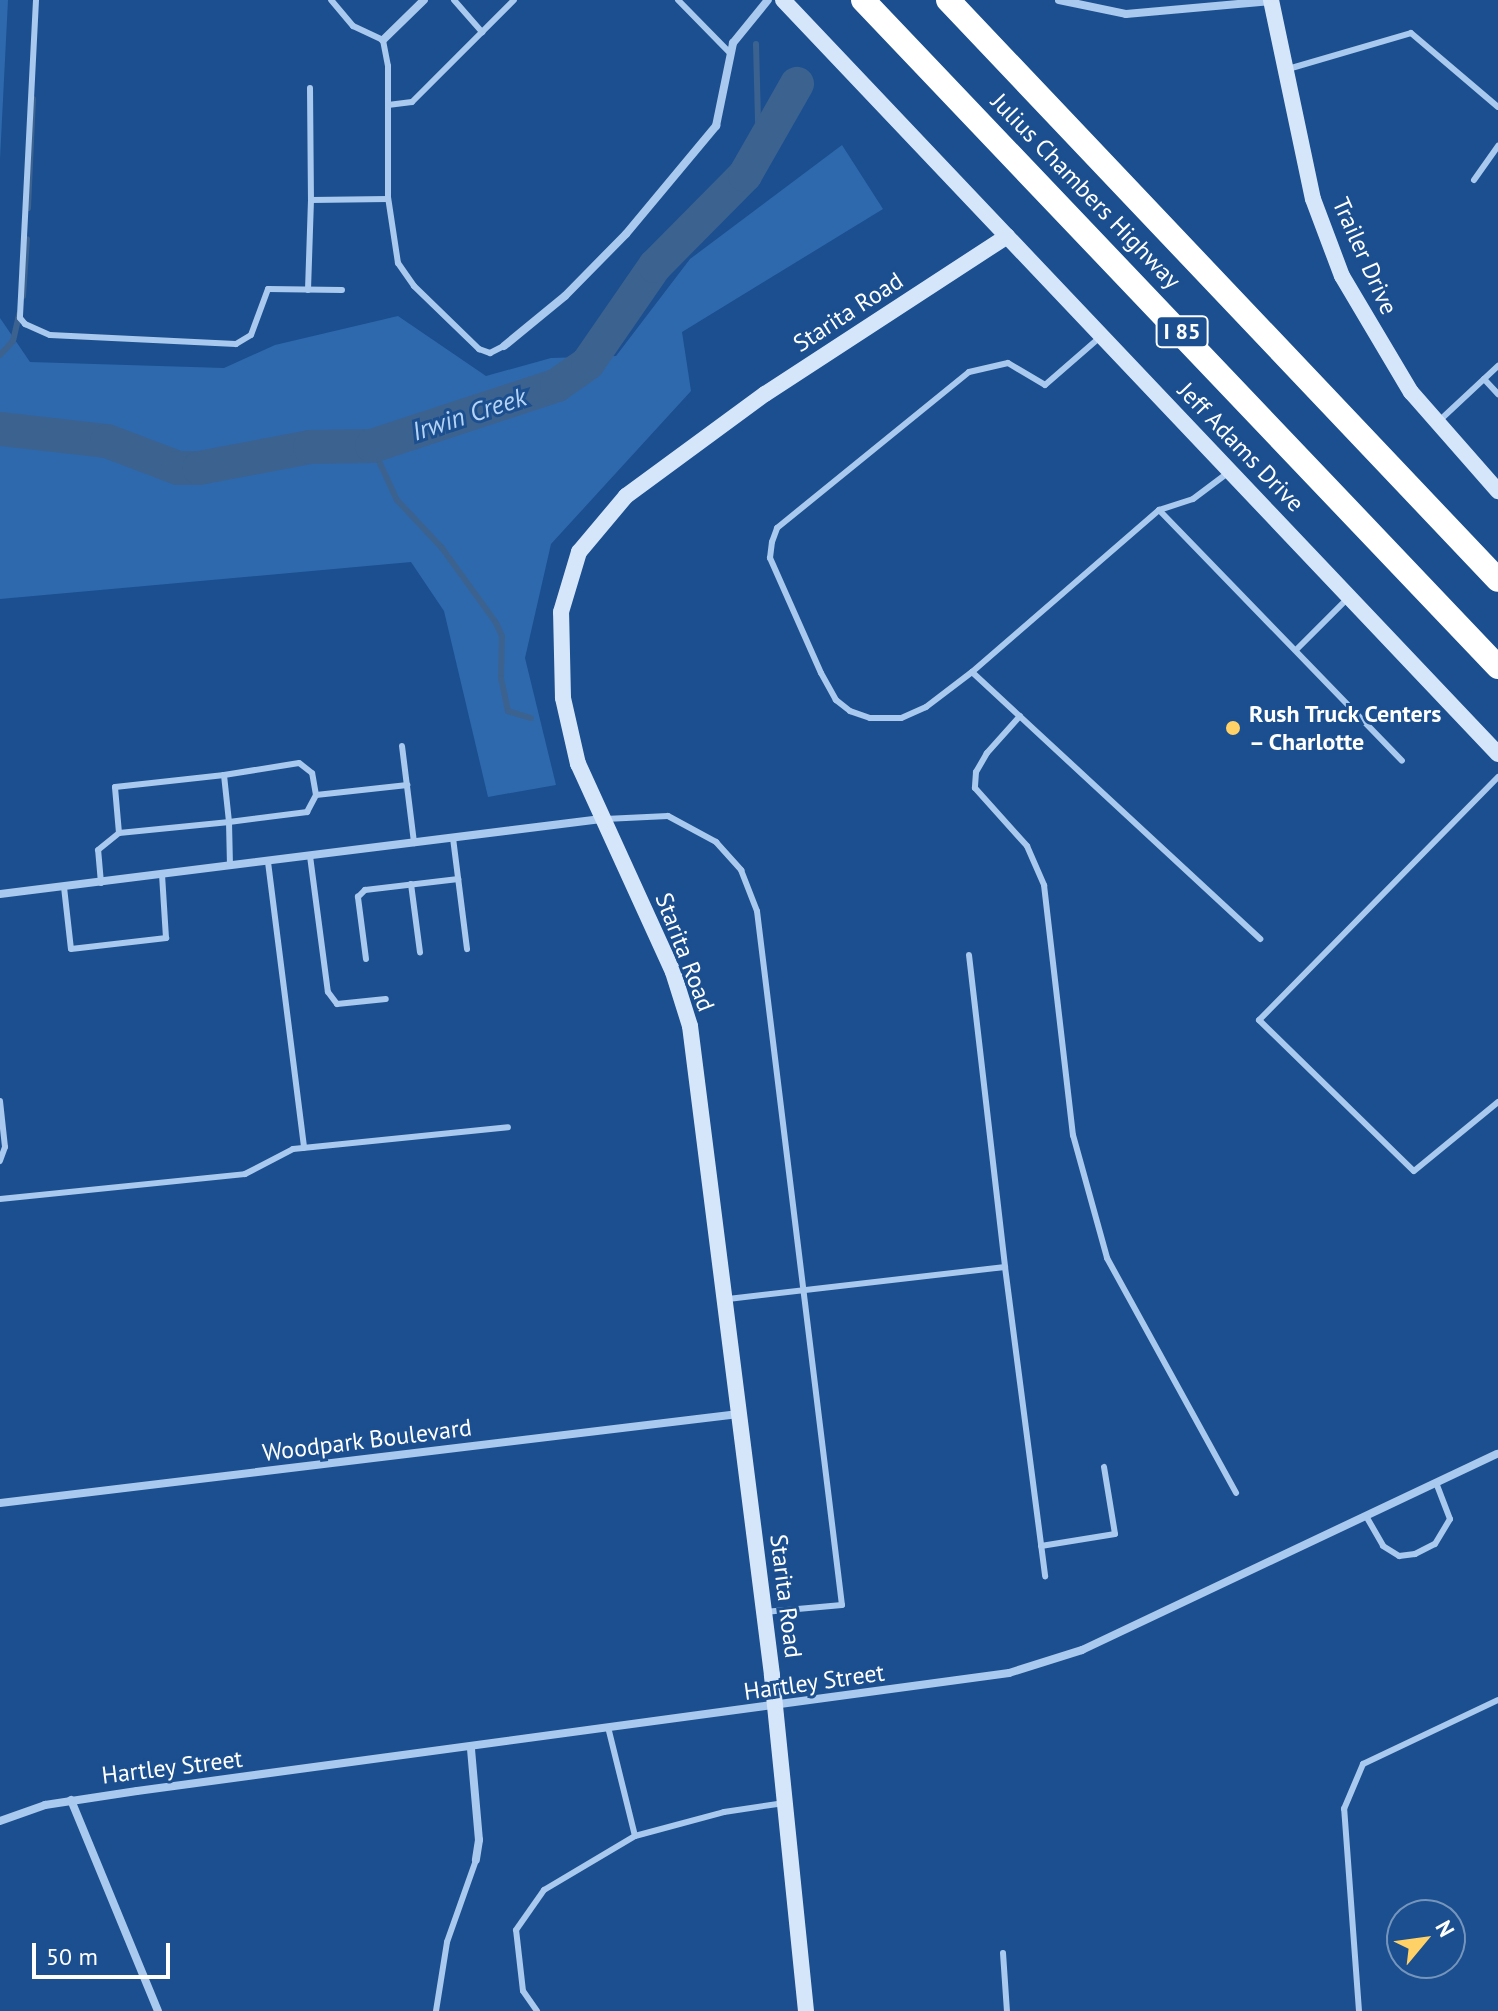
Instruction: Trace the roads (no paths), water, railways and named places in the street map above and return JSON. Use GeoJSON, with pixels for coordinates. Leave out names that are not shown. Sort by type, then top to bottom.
{"type":"FeatureCollection","features":[{"type":"Feature","properties":{"kind":"highway","name":"Julius Chambers Highway"},"geometry":{"type":"LineString","coordinates":[[863,0],[1498,667]]}},
{"type":"Feature","properties":{"kind":"highway","name":"Julius Chambers Highway"},"geometry":{"type":"LineString","coordinates":[[948,0],[1498,580]]}},
{"type":"Feature","properties":{"kind":"street"},"geometry":{"type":"LineString","coordinates":[[383,40],[424,0]]}},
{"type":"Feature","properties":{"kind":"street"},"geometry":{"type":"LineString","coordinates":[[504,346],[565,296],[695,154],[716,126],[730,53],[768,0]]}},
{"type":"Feature","properties":{"kind":"street","name":"Jeff Adams Drive"},"geometry":{"type":"LineString","coordinates":[[783,0],[1498,754]]}},
{"type":"Feature","properties":{"kind":"street"},"geometry":{"type":"LineString","coordinates":[[1059,0],[1126,14],[1271,1]]}},
{"type":"Feature","properties":{"kind":"street","name":"Trailer Drive"},"geometry":{"type":"LineString","coordinates":[[1271,1],[1313,199],[1342,276],[1379,345],[1436,423],[1498,491]]}},
{"type":"Feature","properties":{"kind":"street","name":"Starita Road"},"geometry":{"type":"LineString","coordinates":[[806,2011],[764,1612],[690,1026],[673,972],[601,819],[567,726],[559,650],[568,579],[586,539],[626,496],[765,394],[1007,236]]}},
{"type":"Feature","properties":{"kind":"street"},"geometry":{"type":"LineString","coordinates":[[0,894],[601,819]]}},
{"type":"Feature","properties":{"kind":"street","name":"Woodpark Boulevard"},"geometry":{"type":"LineString","coordinates":[[0,1503],[739,1414]]}},
{"type":"Feature","properties":{"kind":"street","name":"Hartley Street"},"geometry":{"type":"LineString","coordinates":[[0,1821],[71,1800],[609,1731],[772,1706],[920,1688],[1033,1667],[1082,1650],[1497,1454]]}},
{"type":"Feature","properties":{"kind":"street"},"geometry":{"type":"LineString","coordinates":[[471,1749],[479,1840],[476,1860]]}},
{"type":"Feature","properties":{"kind":"street"},"geometry":{"type":"LineString","coordinates":[[71,1800],[158,2011]]}},
{"type":"Feature","properties":{"kind":"lane"},"geometry":{"type":"LineString","coordinates":[[36,0],[20,318],[25,324],[50,335],[236,344],[251,335],[268,289],[342,290]]}},
{"type":"Feature","properties":{"kind":"lane"},"geometry":{"type":"LineString","coordinates":[[331,0],[353,26],[383,40],[388,105],[388,197],[398,263],[414,286],[479,349],[490,353],[504,346]]}},
{"type":"Feature","properties":{"kind":"lane"},"geometry":{"type":"LineString","coordinates":[[454,0],[482,32]]}},
{"type":"Feature","properties":{"kind":"lane"},"geometry":{"type":"LineString","coordinates":[[388,105],[412,102],[514,0]]}},
{"type":"Feature","properties":{"kind":"lane"},"geometry":{"type":"LineString","coordinates":[[678,0],[730,53]]}},
{"type":"Feature","properties":{"kind":"lane"},"geometry":{"type":"LineString","coordinates":[[1284,70],[1411,33],[1498,107]]}},
{"type":"Feature","properties":{"kind":"lane"},"geometry":{"type":"LineString","coordinates":[[308,290],[310,88]]}},
{"type":"Feature","properties":{"kind":"lane"},"geometry":{"type":"LineString","coordinates":[[1474,180],[1498,146]]}},
{"type":"Feature","properties":{"kind":"lane"},"geometry":{"type":"LineString","coordinates":[[311,200],[388,197]]}},
{"type":"Feature","properties":{"kind":"lane"},"geometry":{"type":"LineString","coordinates":[[1102,336],[1045,385],[1008,363],[969,372],[777,528],[770,558],[836,700],[850,711],[870,718],[901,718],[926,707],[972,672],[1159,510],[1193,499],[1231,471]]}},
{"type":"Feature","properties":{"kind":"lane"},"geometry":{"type":"LineString","coordinates":[[1436,423],[1498,366]]}},
{"type":"Feature","properties":{"kind":"lane"},"geometry":{"type":"LineString","coordinates":[[1484,379],[1498,394]]}},
{"type":"Feature","properties":{"kind":"lane"},"geometry":{"type":"LineString","coordinates":[[1159,510],[1402,761]]}},
{"type":"Feature","properties":{"kind":"lane"},"geometry":{"type":"LineString","coordinates":[[1296,650],[1350,597]]}},
{"type":"Feature","properties":{"kind":"lane"},"geometry":{"type":"LineString","coordinates":[[972,672],[1260,939]]}},
{"type":"Feature","properties":{"kind":"lane"},"geometry":{"type":"LineString","coordinates":[[1020,716],[987,753],[976,772],[975,788],[1027,846],[1044,885],[1073,1135],[1107,1258],[1236,1493]]}},
{"type":"Feature","properties":{"kind":"lane"},"geometry":{"type":"LineString","coordinates":[[402,746],[414,843]]}},
{"type":"Feature","properties":{"kind":"lane"},"geometry":{"type":"LineString","coordinates":[[101,883],[98,850],[119,833],[307,812],[316,795],[312,773],[299,763],[115,787],[119,833]]}},
{"type":"Feature","properties":{"kind":"lane"},"geometry":{"type":"LineString","coordinates":[[224,775],[230,866]]}},
{"type":"Feature","properties":{"kind":"lane"},"geometry":{"type":"LineString","coordinates":[[1498,777],[1259,1020],[1414,1171],[1498,1102]]}},
{"type":"Feature","properties":{"kind":"lane"},"geometry":{"type":"LineString","coordinates":[[316,795],[407,785]]}},
{"type":"Feature","properties":{"kind":"lane"},"geometry":{"type":"LineString","coordinates":[[601,819],[668,816],[716,842],[741,870],[757,911],[806,1290],[842,1605],[764,1612]]}},
{"type":"Feature","properties":{"kind":"lane"},"geometry":{"type":"LineString","coordinates":[[453,838],[467,949]]}},
{"type":"Feature","properties":{"kind":"lane"},"geometry":{"type":"LineString","coordinates":[[310,856],[328,992],[337,1004],[386,999]]}},
{"type":"Feature","properties":{"kind":"lane"},"geometry":{"type":"LineString","coordinates":[[268,862],[304,1148]]}},
{"type":"Feature","properties":{"kind":"lane"},"geometry":{"type":"LineString","coordinates":[[64,887],[71,949],[166,938],[162,875]]}},
{"type":"Feature","properties":{"kind":"lane"},"geometry":{"type":"LineString","coordinates":[[366,959],[358,897],[365,890],[458,879]]}},
{"type":"Feature","properties":{"kind":"lane"},"geometry":{"type":"LineString","coordinates":[[411,884],[420,952]]}},
{"type":"Feature","properties":{"kind":"lane"},"geometry":{"type":"LineString","coordinates":[[969,955],[1045,1576]]}},
{"type":"Feature","properties":{"kind":"lane"},"geometry":{"type":"LineString","coordinates":[[0,1101],[5,1147],[0,1161]]}},
{"type":"Feature","properties":{"kind":"lane"},"geometry":{"type":"LineString","coordinates":[[0,1187],[1,1199],[245,1174],[304,1148],[508,1127]]}},
{"type":"Feature","properties":{"kind":"lane"},"geometry":{"type":"LineString","coordinates":[[724,1300],[1005,1267]]}},
{"type":"Feature","properties":{"kind":"lane"},"geometry":{"type":"LineString","coordinates":[[1041,1546],[1115,1534],[1104,1467]]}},
{"type":"Feature","properties":{"kind":"lane"},"geometry":{"type":"LineString","coordinates":[[1366,1516],[1383,1546],[1399,1556],[1415,1554],[1435,1544],[1450,1519],[1436,1483]]}},
{"type":"Feature","properties":{"kind":"lane"},"geometry":{"type":"LineString","coordinates":[[1359,2011],[1344,1809],[1363,1764],[1498,1700]]}},
{"type":"Feature","properties":{"kind":"lane"},"geometry":{"type":"LineString","coordinates":[[609,1731],[635,1836]]}},
{"type":"Feature","properties":{"kind":"lane"},"geometry":{"type":"LineString","coordinates":[[537,2011],[523,1991],[516,1930],[544,1890],[635,1836],[724,1812],[784,1803]]}},
{"type":"Feature","properties":{"kind":"lane"},"geometry":{"type":"LineString","coordinates":[[436,2011],[447,1942],[476,1860]]}},
{"type":"Feature","properties":{"kind":"lane"},"geometry":{"type":"LineString","coordinates":[[1003,1953],[1007,2011]]}},
{"type":"Feature","properties":{"kind":"waterway"},"geometry":{"type":"LineString","coordinates":[[756,44],[759,155]]}},
{"type":"Feature","properties":{"kind":"waterway","name":"Irwin Creek"},"geometry":{"type":"LineString","coordinates":[[0,429],[107,441],[178,468],[199,468],[310,447],[372,446],[557,385],[588,363],[655,266],[745,175],[797,84]]}},
{"type":"Feature","properties":{"kind":"waterway"},"geometry":{"type":"LineString","coordinates":[[28,208],[33,99]]}},
{"type":"Feature","properties":{"kind":"waterway"},"geometry":{"type":"LineString","coordinates":[[23,296],[27,239]]}},
{"type":"Feature","properties":{"kind":"waterway"},"geometry":{"type":"LineString","coordinates":[[0,355],[13,341],[19,314]]}},
{"type":"Feature","properties":{"kind":"waterway"},"geometry":{"type":"LineString","coordinates":[[372,446],[397,500],[442,548],[496,623],[502,636],[501,678],[508,711],[531,718]]}},
{"type":"Feature","properties":{"kind":"place","name":"Rush Truck Centers – Charlotte"},"geometry":{"type":"Point","coordinates":[1233,728]}}]}
